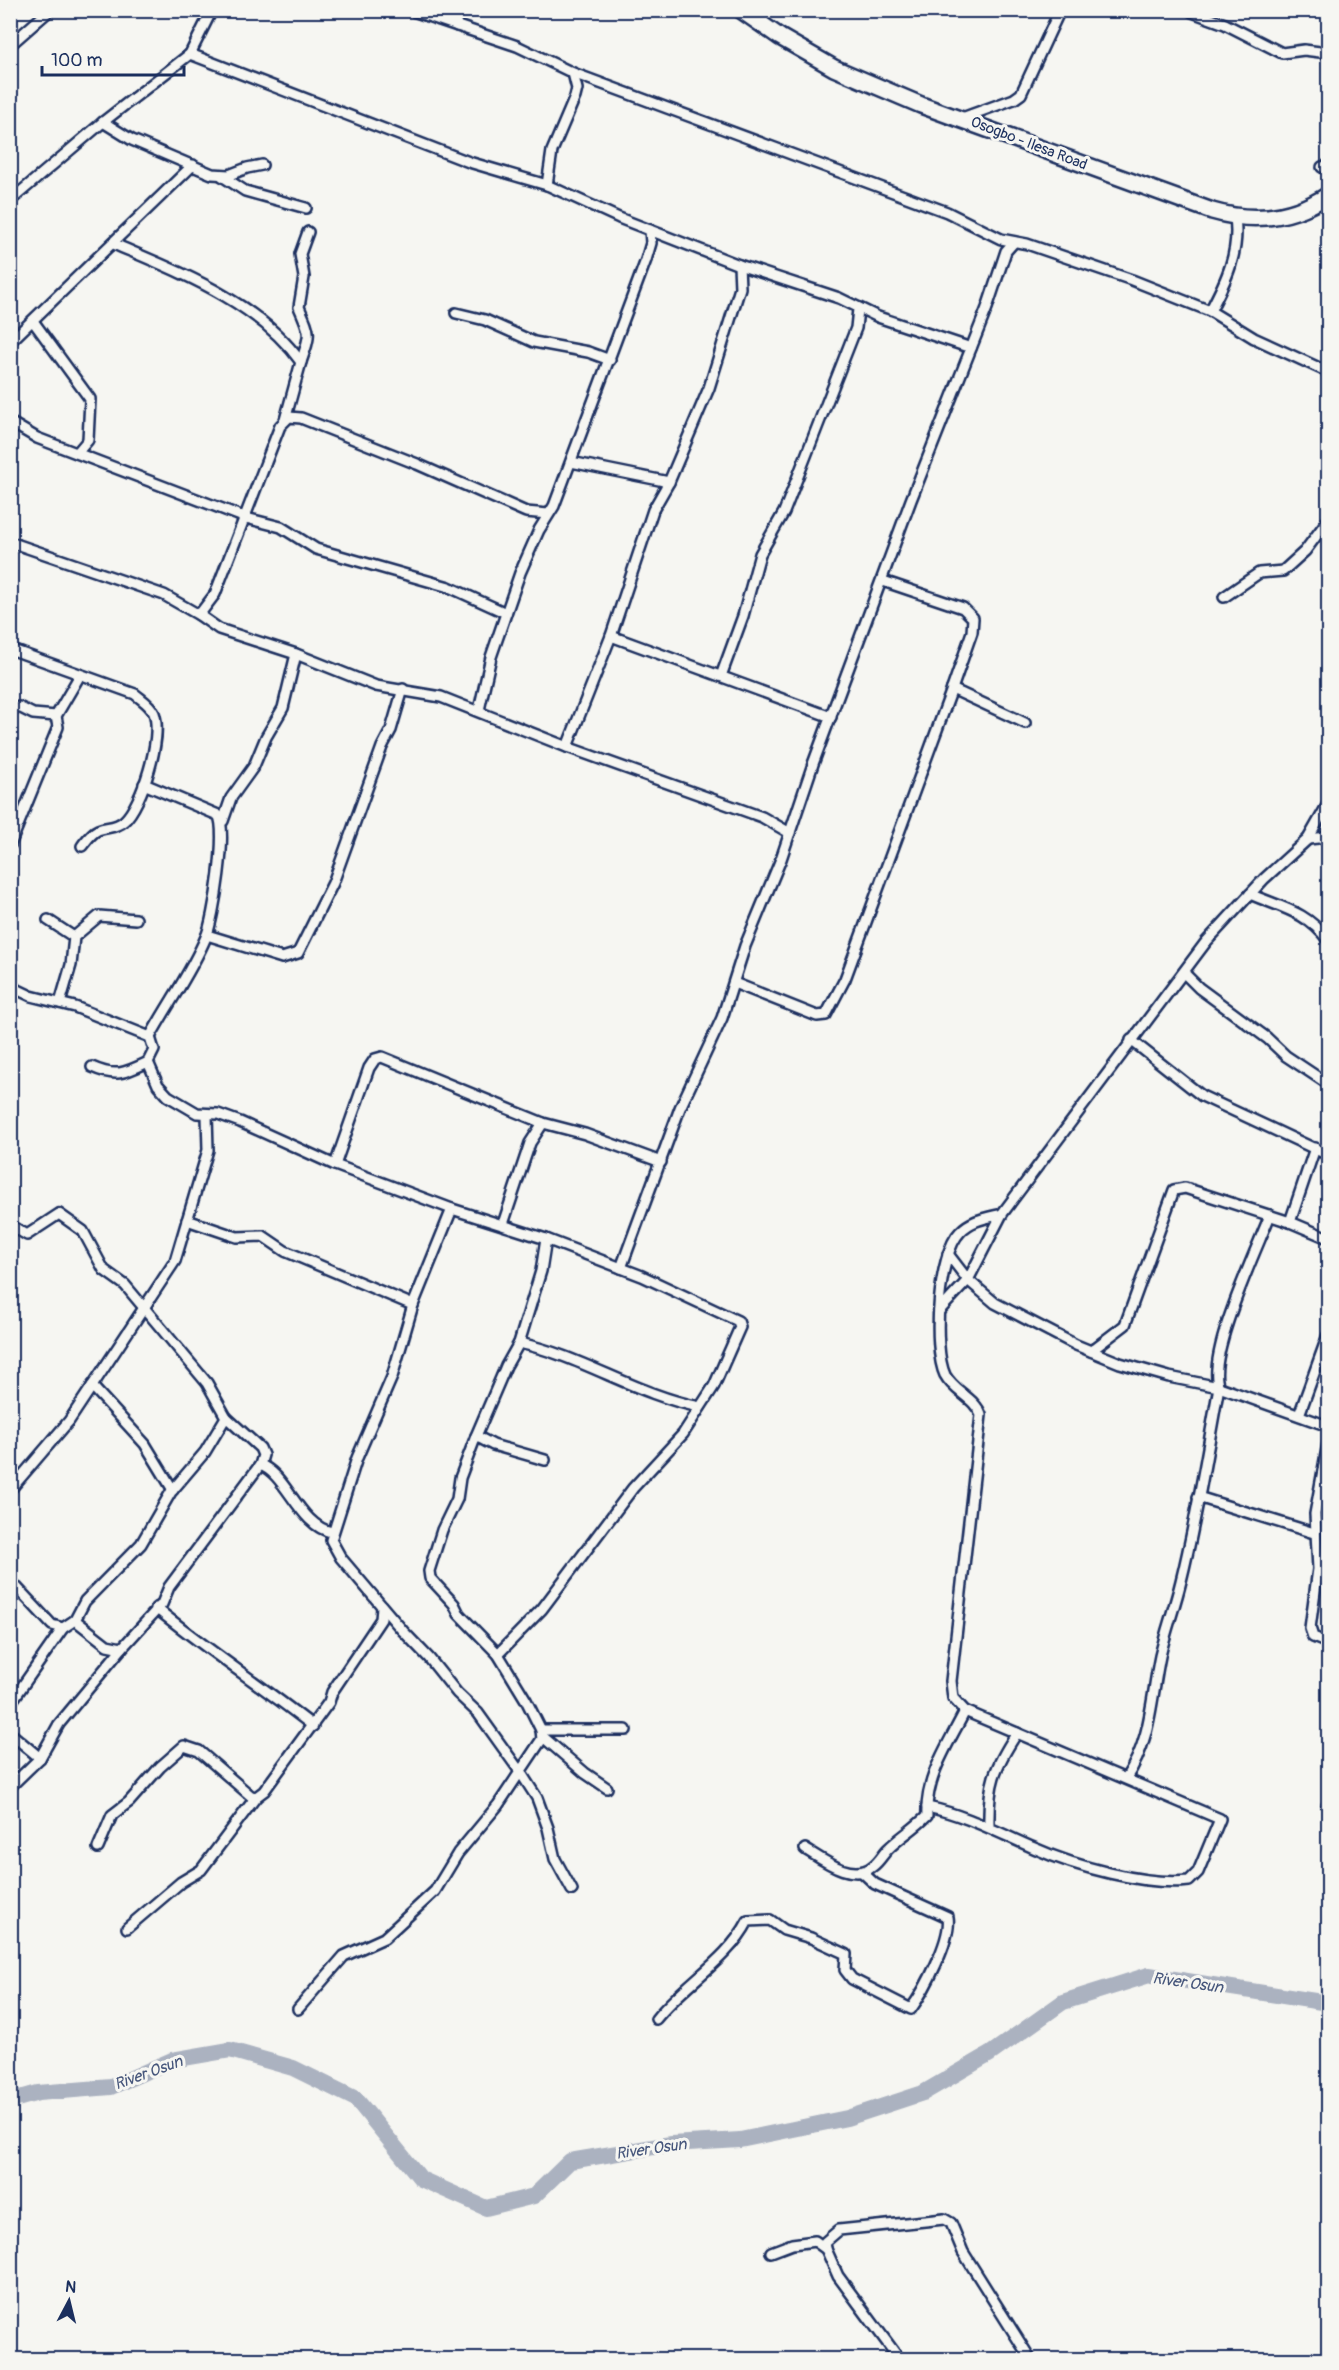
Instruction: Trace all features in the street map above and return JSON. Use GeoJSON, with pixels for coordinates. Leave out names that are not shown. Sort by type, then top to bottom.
{"type":"FeatureCollection","features":[{"type":"Feature","properties":{"kind":"main road","name":"Osogbo - Ilesa Road"},"geometry":{"type":"LineString","coordinates":[[741,10],[834,68],[921,105],[1235,218],[1280,216],[1298,211],[1329,195]]}},
{"type":"Feature","properties":{"kind":"street"},"geometry":{"type":"LineString","coordinates":[[10,45],[50,10]]}},
{"type":"Feature","properties":{"kind":"street"},"geometry":{"type":"LineString","coordinates":[[10,201],[103,122],[190,54],[212,10]]}},
{"type":"Feature","properties":{"kind":"street"},"geometry":{"type":"LineString","coordinates":[[410,10],[517,46],[573,73],[947,212],[1001,238],[1132,280],[1210,311],[1254,338],[1329,372]]}},
{"type":"Feature","properties":{"kind":"street"},"geometry":{"type":"LineString","coordinates":[[440,21],[452,10],[457,26]]}},
{"type":"Feature","properties":{"kind":"street"},"geometry":{"type":"LineString","coordinates":[[758,22],[770,10]]}},
{"type":"Feature","properties":{"kind":"street"},"geometry":{"type":"LineString","coordinates":[[962,118],[1014,99],[1026,87],[1060,10]]}},
{"type":"Feature","properties":{"kind":"street"},"geometry":{"type":"LineString","coordinates":[[1192,12],[1225,24],[1282,53],[1304,50],[1329,53]]}},
{"type":"Feature","properties":{"kind":"street"},"geometry":{"type":"LineString","coordinates":[[190,54],[469,162],[547,185],[581,202],[739,265],[839,298],[858,309],[971,348]]}},
{"type":"Feature","properties":{"kind":"street"},"geometry":{"type":"LineString","coordinates":[[547,185],[552,151],[577,89],[573,73]]}},
{"type":"Feature","properties":{"kind":"street"},"geometry":{"type":"LineString","coordinates":[[981,126],[986,109]]}},
{"type":"Feature","properties":{"kind":"street"},"geometry":{"type":"LineString","coordinates":[[103,122],[132,140],[222,176],[245,191],[306,208]]}},
{"type":"Feature","properties":{"kind":"street"},"geometry":{"type":"LineString","coordinates":[[10,342],[194,165]]}},
{"type":"Feature","properties":{"kind":"street"},"geometry":{"type":"LineString","coordinates":[[222,176],[262,165]]}},
{"type":"Feature","properties":{"kind":"street"},"geometry":{"type":"LineString","coordinates":[[1210,311],[1224,284],[1236,249],[1235,218]]}},
{"type":"Feature","properties":{"kind":"street"},"geometry":{"type":"LineString","coordinates":[[479,710],[490,657],[529,551],[554,506],[610,360],[646,260],[651,243],[650,230]]}},
{"type":"Feature","properties":{"kind":"street"},"geometry":{"type":"LineString","coordinates":[[200,615],[215,594],[285,420],[309,330],[307,320],[299,307],[304,277],[300,254],[308,232]]}},
{"type":"Feature","properties":{"kind":"street"},"geometry":{"type":"LineString","coordinates":[[1001,238],[1006,251]]}},
{"type":"Feature","properties":{"kind":"street"},"geometry":{"type":"LineString","coordinates":[[621,1268],[693,1079],[722,1018],[831,717],[1006,251],[1014,242]]}},
{"type":"Feature","properties":{"kind":"street"},"geometry":{"type":"LineString","coordinates":[[114,244],[198,280],[246,310],[291,348],[301,362]]}},
{"type":"Feature","properties":{"kind":"street"},"geometry":{"type":"LineString","coordinates":[[567,747],[611,636],[653,510],[669,482],[709,388],[740,288],[739,265]]}},
{"type":"Feature","properties":{"kind":"street"},"geometry":{"type":"LineString","coordinates":[[721,676],[743,616],[760,554],[784,512],[856,328],[858,309]]}},
{"type":"Feature","properties":{"kind":"street"},"geometry":{"type":"LineString","coordinates":[[456,313],[485,320],[534,342],[588,352],[610,360]]}},
{"type":"Feature","properties":{"kind":"street"},"geometry":{"type":"LineString","coordinates":[[33,321],[90,399],[88,440],[77,453]]}},
{"type":"Feature","properties":{"kind":"street"},"geometry":{"type":"LineString","coordinates":[[285,420],[301,418],[417,464],[526,512],[548,514]]}},
{"type":"Feature","properties":{"kind":"street"},"geometry":{"type":"LineString","coordinates":[[10,422],[37,438],[246,518],[281,527],[316,549],[449,587],[506,613]]}},
{"type":"Feature","properties":{"kind":"street"},"geometry":{"type":"LineString","coordinates":[[571,462],[669,482]]}},
{"type":"Feature","properties":{"kind":"street"},"geometry":{"type":"LineString","coordinates":[[1224,597],[1259,573],[1283,571],[1305,551],[1329,520]]}},
{"type":"Feature","properties":{"kind":"street"},"geometry":{"type":"LineString","coordinates":[[10,542],[164,595],[200,615],[219,629],[296,654],[376,686],[441,697],[479,710],[567,747],[762,817],[790,833]]}},
{"type":"Feature","properties":{"kind":"street"},"geometry":{"type":"LineString","coordinates":[[734,983],[817,1016],[826,1015],[845,979],[972,632],[973,618],[963,608],[883,581]]}},
{"type":"Feature","properties":{"kind":"street"},"geometry":{"type":"LineString","coordinates":[[611,636],[831,717]]}},
{"type":"Feature","properties":{"kind":"street"},"geometry":{"type":"LineString","coordinates":[[10,649],[135,694],[148,704],[154,714],[156,724],[154,752],[144,784],[126,820],[116,827],[97,830],[82,846]]}},
{"type":"Feature","properties":{"kind":"street"},"geometry":{"type":"LineString","coordinates":[[92,1067],[109,1075],[130,1071],[148,1062],[154,1050],[150,1037],[207,935],[222,846],[223,821],[231,798],[254,766],[266,737],[283,708],[296,654]]}},
{"type":"Feature","properties":{"kind":"street"},"geometry":{"type":"LineString","coordinates":[[10,845],[58,727],[56,716],[80,675]]}},
{"type":"Feature","properties":{"kind":"street"},"geometry":{"type":"LineString","coordinates":[[207,935],[282,958],[298,953],[333,883],[382,747],[391,730],[403,689]]}},
{"type":"Feature","properties":{"kind":"street"},"geometry":{"type":"LineString","coordinates":[[952,689],[1025,723]]}},
{"type":"Feature","properties":{"kind":"street"},"geometry":{"type":"LineString","coordinates":[[19,707],[33,714],[56,716]]}},
{"type":"Feature","properties":{"kind":"street"},"geometry":{"type":"LineString","coordinates":[[144,784],[219,815],[223,821]]}},
{"type":"Feature","properties":{"kind":"street"},"geometry":{"type":"LineString","coordinates":[[939,1311],[968,1280],[1002,1214],[1206,942],[1250,894],[1308,839],[1329,804]]}},
{"type":"Feature","properties":{"kind":"street"},"geometry":{"type":"LineString","coordinates":[[1308,839],[1329,837]]}},
{"type":"Feature","properties":{"kind":"street"},"geometry":{"type":"LineString","coordinates":[[1250,894],[1303,915],[1317,925],[1329,940]]}},
{"type":"Feature","properties":{"kind":"street"},"geometry":{"type":"LineString","coordinates":[[60,1003],[71,965],[74,937],[99,916],[136,919]]}},
{"type":"Feature","properties":{"kind":"street"},"geometry":{"type":"LineString","coordinates":[[48,920],[74,937]]}},
{"type":"Feature","properties":{"kind":"street"},"geometry":{"type":"LineString","coordinates":[[1184,973],[1199,988],[1267,1038],[1286,1056],[1329,1084]]}},
{"type":"Feature","properties":{"kind":"street"},"geometry":{"type":"LineString","coordinates":[[10,986],[31,996],[60,1003],[150,1037]]}},
{"type":"Feature","properties":{"kind":"street"},"geometry":{"type":"LineString","coordinates":[[1131,1040],[1202,1096],[1329,1155]]}},
{"type":"Feature","properties":{"kind":"street"},"geometry":{"type":"LineString","coordinates":[[335,1165],[369,1068],[378,1058],[394,1060],[543,1123],[585,1134],[661,1162]]}},
{"type":"Feature","properties":{"kind":"street"},"geometry":{"type":"LineString","coordinates":[[148,1062],[158,1085],[168,1096],[197,1113],[218,1114],[335,1165],[452,1209],[546,1239],[668,1286],[738,1321],[740,1327],[714,1386],[683,1434],[633,1488],[565,1581],[527,1626],[498,1654]]}},
{"type":"Feature","properties":{"kind":"street"},"geometry":{"type":"LineString","coordinates":[[10,1490],[62,1430],[175,1261],[208,1150],[207,1115]]}},
{"type":"Feature","properties":{"kind":"street"},"geometry":{"type":"LineString","coordinates":[[503,1224],[530,1143],[543,1123]]}},
{"type":"Feature","properties":{"kind":"street"},"geometry":{"type":"LineString","coordinates":[[1290,1222],[1315,1148]]}},
{"type":"Feature","properties":{"kind":"street"},"geometry":{"type":"LineString","coordinates":[[1091,1351],[1125,1325],[1174,1190],[1185,1188],[1270,1215],[1329,1238]]}},
{"type":"Feature","properties":{"kind":"street"},"geometry":{"type":"LineString","coordinates":[[452,1209],[413,1305],[392,1377],[375,1421],[366,1434],[331,1540],[341,1558],[429,1658],[456,1693],[478,1713],[521,1773],[537,1798],[548,1828],[555,1859],[572,1890]]}},
{"type":"Feature","properties":{"kind":"street"},"geometry":{"type":"LineString","coordinates":[[10,1225],[27,1235],[59,1214],[83,1231],[104,1270],[125,1285],[207,1383],[226,1417],[260,1448],[263,1455],[260,1465],[156,1608],[59,1724],[40,1758],[10,1787]]}},
{"type":"Feature","properties":{"kind":"street"},"geometry":{"type":"LineString","coordinates":[[927,1807],[957,1813],[1034,1848],[1079,1864],[1167,1884],[1190,1881],[1198,1872],[1220,1819],[965,1711],[953,1698],[951,1681],[981,1415],[972,1402],[952,1388],[944,1373],[937,1332],[939,1311],[948,1254],[957,1234],[969,1223],[1002,1214]]}},
{"type":"Feature","properties":{"kind":"street"},"geometry":{"type":"LineString","coordinates":[[1126,1778],[1139,1760],[1145,1744],[1160,1657],[1181,1580],[1198,1497],[1219,1387],[1215,1375],[1226,1326],[1270,1215]]}},
{"type":"Feature","properties":{"kind":"street"},"geometry":{"type":"LineString","coordinates":[[187,1220],[237,1237],[263,1236],[285,1251],[413,1305]]}},
{"type":"Feature","properties":{"kind":"street"},"geometry":{"type":"LineString","coordinates":[[546,1239],[541,1271],[519,1343],[506,1366],[476,1436],[460,1478],[457,1499],[442,1530],[429,1571],[430,1578],[454,1604],[459,1614],[498,1654],[542,1733],[585,1773],[607,1788]]}},
{"type":"Feature","properties":{"kind":"street"},"geometry":{"type":"LineString","coordinates":[[948,1254],[968,1280],[995,1303],[1091,1351],[1169,1377],[1219,1387],[1329,1426]]}},
{"type":"Feature","properties":{"kind":"street"},"geometry":{"type":"LineString","coordinates":[[1299,1415],[1329,1335]]}},
{"type":"Feature","properties":{"kind":"street"},"geometry":{"type":"LineString","coordinates":[[519,1343],[586,1365],[679,1403],[700,1407]]}},
{"type":"Feature","properties":{"kind":"street"},"geometry":{"type":"LineString","coordinates":[[92,1386],[145,1444],[174,1490]]}},
{"type":"Feature","properties":{"kind":"street"},"geometry":{"type":"LineString","coordinates":[[10,1704],[63,1628],[75,1620],[85,1601],[141,1544],[174,1490],[205,1452],[226,1417]]}},
{"type":"Feature","properties":{"kind":"street"},"geometry":{"type":"LineString","coordinates":[[476,1436],[493,1445],[545,1460]]}},
{"type":"Feature","properties":{"kind":"street"},"geometry":{"type":"LineString","coordinates":[[1329,1443],[1315,1514],[1314,1533],[1318,1569],[1311,1628],[1313,1637],[1329,1643]]}},
{"type":"Feature","properties":{"kind":"street"},"geometry":{"type":"LineString","coordinates":[[260,1465],[277,1476],[286,1492],[318,1527],[332,1532]]}},
{"type":"Feature","properties":{"kind":"street"},"geometry":{"type":"LineString","coordinates":[[1198,1497],[1314,1533]]}},
{"type":"Feature","properties":{"kind":"street"},"geometry":{"type":"LineString","coordinates":[[10,1580],[52,1625],[63,1628]]}},
{"type":"Feature","properties":{"kind":"street"},"geometry":{"type":"LineString","coordinates":[[127,1928],[181,1882],[201,1870],[256,1797],[264,1791],[276,1771],[313,1726],[381,1619],[382,1606]]}},
{"type":"Feature","properties":{"kind":"street"},"geometry":{"type":"LineString","coordinates":[[156,1608],[207,1649],[238,1668],[313,1726]]}},
{"type":"Feature","properties":{"kind":"street"},"geometry":{"type":"LineString","coordinates":[[75,1620],[106,1645],[122,1648]]}},
{"type":"Feature","properties":{"kind":"street"},"geometry":{"type":"LineString","coordinates":[[805,1849],[844,1870],[862,1872],[873,1866],[889,1848],[910,1834],[927,1816],[933,1774],[965,1711]]}},
{"type":"Feature","properties":{"kind":"street"},"geometry":{"type":"LineString","coordinates":[[542,1733],[626,1730]]}},
{"type":"Feature","properties":{"kind":"street"},"geometry":{"type":"LineString","coordinates":[[10,1733],[40,1758]]}},
{"type":"Feature","properties":{"kind":"street"},"geometry":{"type":"LineString","coordinates":[[298,2009],[344,1956],[384,1938],[435,1891],[458,1853],[521,1773],[542,1733]]}},
{"type":"Feature","properties":{"kind":"street"},"geometry":{"type":"LineString","coordinates":[[989,1826],[989,1797],[998,1762],[1017,1733]]}},
{"type":"Feature","properties":{"kind":"street"},"geometry":{"type":"LineString","coordinates":[[98,1848],[112,1815],[129,1802],[160,1767],[184,1746],[199,1751],[245,1792],[256,1797]]}},
{"type":"Feature","properties":{"kind":"street"},"geometry":{"type":"LineString","coordinates":[[656,2019],[669,2002],[739,1940],[748,1921],[770,1920],[784,1930],[812,1938],[846,1954],[845,1970],[852,1979],[911,2009],[931,1974],[945,1937],[948,1917],[874,1884],[862,1872]]}},
{"type":"Feature","properties":{"kind":"street"},"geometry":{"type":"LineString","coordinates":[[900,2360],[838,2276],[825,2242],[839,2230],[944,2219],[951,2223],[963,2252],[1031,2360]]}},
{"type":"Feature","properties":{"kind":"street"},"geometry":{"type":"LineString","coordinates":[[771,2252],[792,2244],[815,2241],[826,2249]]}},
{"type":"Feature","properties":{"kind":"waterway","name":"River Osun"},"geometry":{"type":"LineString","coordinates":[[10,2101],[38,2093],[111,2087],[172,2060],[230,2050],[293,2068],[356,2099],[421,2179],[486,2208],[534,2196],[570,2161],[671,2144],[740,2140],[847,2118],[923,2093],[990,2054],[1063,2002],[1149,1975],[1328,2003]]}}]}
